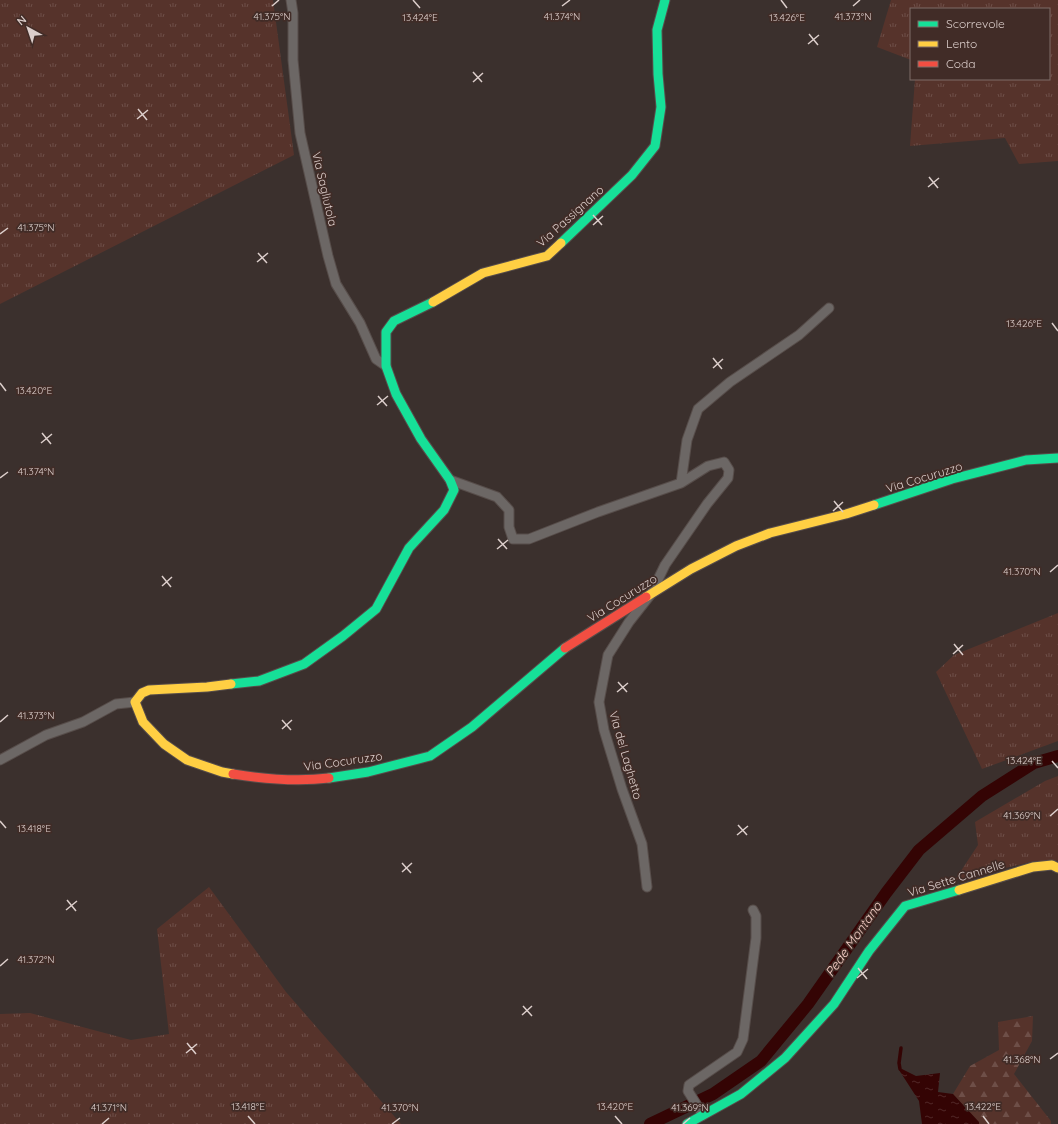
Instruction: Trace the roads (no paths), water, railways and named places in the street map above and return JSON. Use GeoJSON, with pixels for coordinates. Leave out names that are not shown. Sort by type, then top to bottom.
{"type":"FeatureCollection","features":[{"type":"Feature","properties":{"kind":"street","name":"Via Sagliutola"},"geometry":{"type":"LineString","coordinates":[[291,0],[294,13],[293,60],[300,133],[328,256],[336,284],[360,323],[376,359],[386,366]]}},
{"type":"Feature","properties":{"kind":"street","name":"Via Passignano"},"geometry":{"type":"LineString","coordinates":[[386,366],[386,332],[394,321],[437,300],[483,273],[547,256],[632,175],[655,146],[661,107],[658,74],[658,30],[665,0]]}},
{"type":"Feature","properties":{"kind":"street"},"geometry":{"type":"LineString","coordinates":[[680,483],[687,440],[698,409],[730,382],[799,335],[828,308]]}},
{"type":"Feature","properties":{"kind":"street"},"geometry":{"type":"LineString","coordinates":[[0,760],[46,735],[83,722],[116,704],[135,702],[142,693],[149,690],[207,687],[259,681],[304,664],[344,636],[376,609],[409,548],[444,510],[454,490],[450,480],[421,439],[396,394],[386,366]]}},
{"type":"Feature","properties":{"kind":"street","name":"Via Cocuruzzo"},"geometry":{"type":"LineString","coordinates":[[135,702],[143,722],[164,744],[187,760],[222,772],[261,778],[313,780],[368,772],[430,756],[472,727],[564,648],[690,569],[736,546],[770,534],[846,514],[952,479],[1026,460],[1058,458]]}},
{"type":"Feature","properties":{"kind":"street"},"geometry":{"type":"LineString","coordinates":[[450,480],[497,497],[509,510],[509,527],[513,539],[529,540],[598,512],[680,483],[708,466],[724,462],[729,470],[728,478],[707,504],[665,565],[651,594]]}},
{"type":"Feature","properties":{"kind":"street","name":"Via del Laghetto"},"geometry":{"type":"LineString","coordinates":[[647,887],[642,844],[622,789],[604,730],[599,702],[608,655],[629,622],[651,594]]}},
{"type":"Feature","properties":{"kind":"street","name":"Via Sette Cannelle"},"geometry":{"type":"LineString","coordinates":[[704,1112],[741,1094],[785,1058],[834,1004],[869,951],[904,906],[1033,867],[1052,865],[1058,868]]}},
{"type":"Feature","properties":{"kind":"street"},"geometry":{"type":"LineString","coordinates":[[687,1124],[704,1112],[688,1091],[689,1085],[737,1052],[743,1039],[756,938],[756,916],[754,910]]}},
{"type":"Feature","properties":{"kind":"water"},"geometry":{"type":"Polygon","coordinates":[[[902,1069],[916,1076],[940,1073],[938,1092],[953,1094],[979,1122],[979,1124],[922,1124],[919,1101],[899,1070],[902,1069]]]}},
{"type":"Feature","properties":{"kind":"waterway","name":"Pede Montano"},"geometry":{"type":"LineString","coordinates":[[650,1124],[713,1094],[761,1061],[808,1004],[886,893],[919,850],[982,796],[1034,763],[1058,756]]}},
{"type":"Feature","properties":{"kind":"waterway"},"geometry":{"type":"LineString","coordinates":[[900,1069],[899,1063],[901,1048]]}}]}
